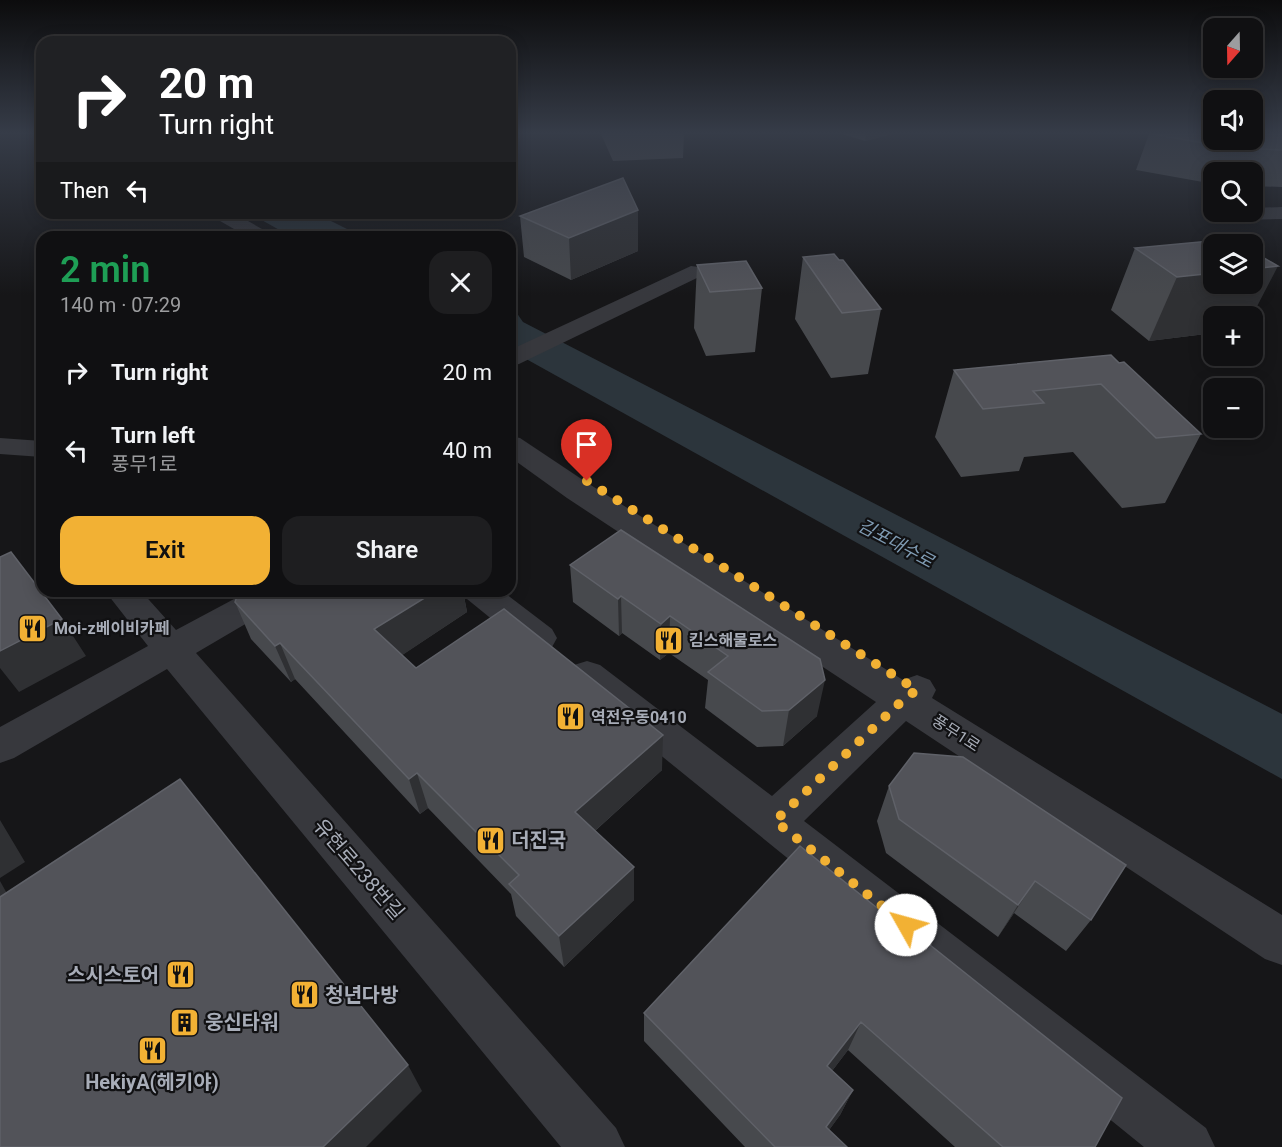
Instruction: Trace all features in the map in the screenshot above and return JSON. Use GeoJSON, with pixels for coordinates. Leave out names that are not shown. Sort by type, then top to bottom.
{"type":"FeatureCollection","features":[{"type":"Feature","properties":{"kind":"street"},"geometry":{"type":"LineString","coordinates":[[1263,213],[1282,213]]}},
{"type":"Feature","properties":{"kind":"street"},"geometry":{"type":"LineString","coordinates":[[230,219],[252,231]]}},
{"type":"Feature","properties":{"kind":"street"},"geometry":{"type":"LineString","coordinates":[[516,356],[691,272]]}},
{"type":"Feature","properties":{"kind":"street"},"geometry":{"type":"LineString","coordinates":[[0,436],[36,439]]}},
{"type":"Feature","properties":{"kind":"street","name":"풍무1로"},"geometry":{"type":"LineString","coordinates":[[516,436],[910,694],[1282,942]]}},
{"type":"Feature","properties":{"kind":"street"},"geometry":{"type":"LineString","coordinates":[[0,446],[36,449]]}},
{"type":"Feature","properties":{"kind":"street","name":"풍무1로"},"geometry":{"type":"LineString","coordinates":[[516,448],[578,491],[1282,921]]}},
{"type":"Feature","properties":{"kind":"street","name":"유현로238번길"},"geometry":{"type":"LineString","coordinates":[[127,597],[597,1147]]}},
{"type":"Feature","properties":{"kind":"street"},"geometry":{"type":"LineString","coordinates":[[0,746],[265,597]]}},
{"type":"Feature","properties":{"kind":"street"},"geometry":{"type":"LineString","coordinates":[[487,597],[775,821],[1187,1147]]}},
{"type":"Feature","properties":{"kind":"street"},"geometry":{"type":"LineString","coordinates":[[775,821],[910,694]]}},
{"type":"Feature","properties":{"kind":"water"},"geometry":{"type":"Polygon","coordinates":[[[260,219],[327,219],[351,231],[281,231],[260,219]]]}},
{"type":"Feature","properties":{"kind":"water","name":"김포대수로"},"geometry":{"type":"Polygon","coordinates":[[[516,312],[523,322],[1282,714],[1282,779],[516,353],[516,312]]]}},
{"type":"Feature","properties":{"kind":"building"},"geometry":{"type":"Polygon","coordinates":[[[597,188],[627,188],[638,210],[569,238],[520,216],[597,188]]]}},
{"type":"Feature","properties":{"kind":"building"},"geometry":{"type":"Polygon","coordinates":[[[1203,242],[1203,274],[1177,277],[1135,248],[1203,242]]]}},
{"type":"Feature","properties":{"kind":"building"},"geometry":{"type":"Polygon","coordinates":[[[834,254],[839,260],[843,260],[881,309],[842,313],[803,257],[834,254]]]}},
{"type":"Feature","properties":{"kind":"building"},"geometry":{"type":"Polygon","coordinates":[[[1263,257],[1278,266],[1263,268],[1263,257]]]}},
{"type":"Feature","properties":{"kind":"building"},"geometry":{"type":"Polygon","coordinates":[[[746,261],[762,288],[710,292],[697,265],[746,261]]]}},
{"type":"Feature","properties":{"kind":"building"},"geometry":{"type":"Polygon","coordinates":[[[1111,355],[1119,363],[1124,362],[1201,434],[1156,438],[1101,384],[1033,391],[1044,403],[983,409],[954,370],[1111,355]]]}},
{"type":"Feature","properties":{"kind":"building"},"geometry":{"type":"Polygon","coordinates":[[[621,530],[820,659],[825,680],[789,710],[762,711],[708,672],[728,656],[670,616],[661,624],[621,596],[618,599],[570,565],[621,530]]]}},
{"type":"Feature","properties":{"kind":"building"},"geometry":{"type":"Polygon","coordinates":[[[11,552],[36,585],[36,597],[45,597],[62,619],[0,651],[0,557],[11,552]]]}},
{"type":"Feature","properties":{"kind":"building"},"geometry":{"type":"Polygon","coordinates":[[[237,597],[426,597],[374,629],[416,668],[504,609],[663,735],[575,812],[634,867],[559,936],[509,884],[519,875],[417,773],[409,779],[280,643],[275,646],[235,602],[237,597]]]}},
{"type":"Feature","properties":{"kind":"building"},"geometry":{"type":"Polygon","coordinates":[[[914,753],[963,757],[1126,865],[1091,920],[1035,881],[1018,905],[899,819],[889,786],[914,753]]]}},
{"type":"Feature","properties":{"kind":"building","name":"웅신타워"},"geometry":{"type":"Polygon","coordinates":[[[180,779],[408,1065],[323,1147],[0,1147],[0,897],[180,779]]]}},
{"type":"Feature","properties":{"kind":"building"},"geometry":{"type":"Polygon","coordinates":[[[800,846],[922,944],[925,941],[1122,1098],[1095,1147],[1003,1147],[861,1022],[827,1066],[853,1090],[826,1127],[847,1147],[775,1147],[644,1013],[800,846]]]}},
{"type":"Feature","properties":{"kind":"place","name":"Moi-z베이비카페"},"geometry":{"type":"Point","coordinates":[33,628]}},
{"type":"Feature","properties":{"kind":"place","name":"킴스해물로스"},"geometry":{"type":"Point","coordinates":[668,640]}},
{"type":"Feature","properties":{"kind":"place","name":"역전우동0410"},"geometry":{"type":"Point","coordinates":[570,717]}},
{"type":"Feature","properties":{"kind":"place","name":"더진국"},"geometry":{"type":"Point","coordinates":[490,840]}},
{"type":"Feature","properties":{"kind":"place","name":"스시스토어"},"geometry":{"type":"Point","coordinates":[180,975]}},
{"type":"Feature","properties":{"kind":"place","name":"청년다방"},"geometry":{"type":"Point","coordinates":[304,995]}},
{"type":"Feature","properties":{"kind":"place","name":"웅신타워"},"geometry":{"type":"Point","coordinates":[184,1022]}},
{"type":"Feature","properties":{"kind":"place","name":"HekiyA(헤키야)"},"geometry":{"type":"Point","coordinates":[152,1051]}},
{"type":"Feature","properties":{"kind":"route"},"geometry":{"type":"LineString","coordinates":[[587,481],[917,690],[904,699],[775,821],[906,925]]}}]}
